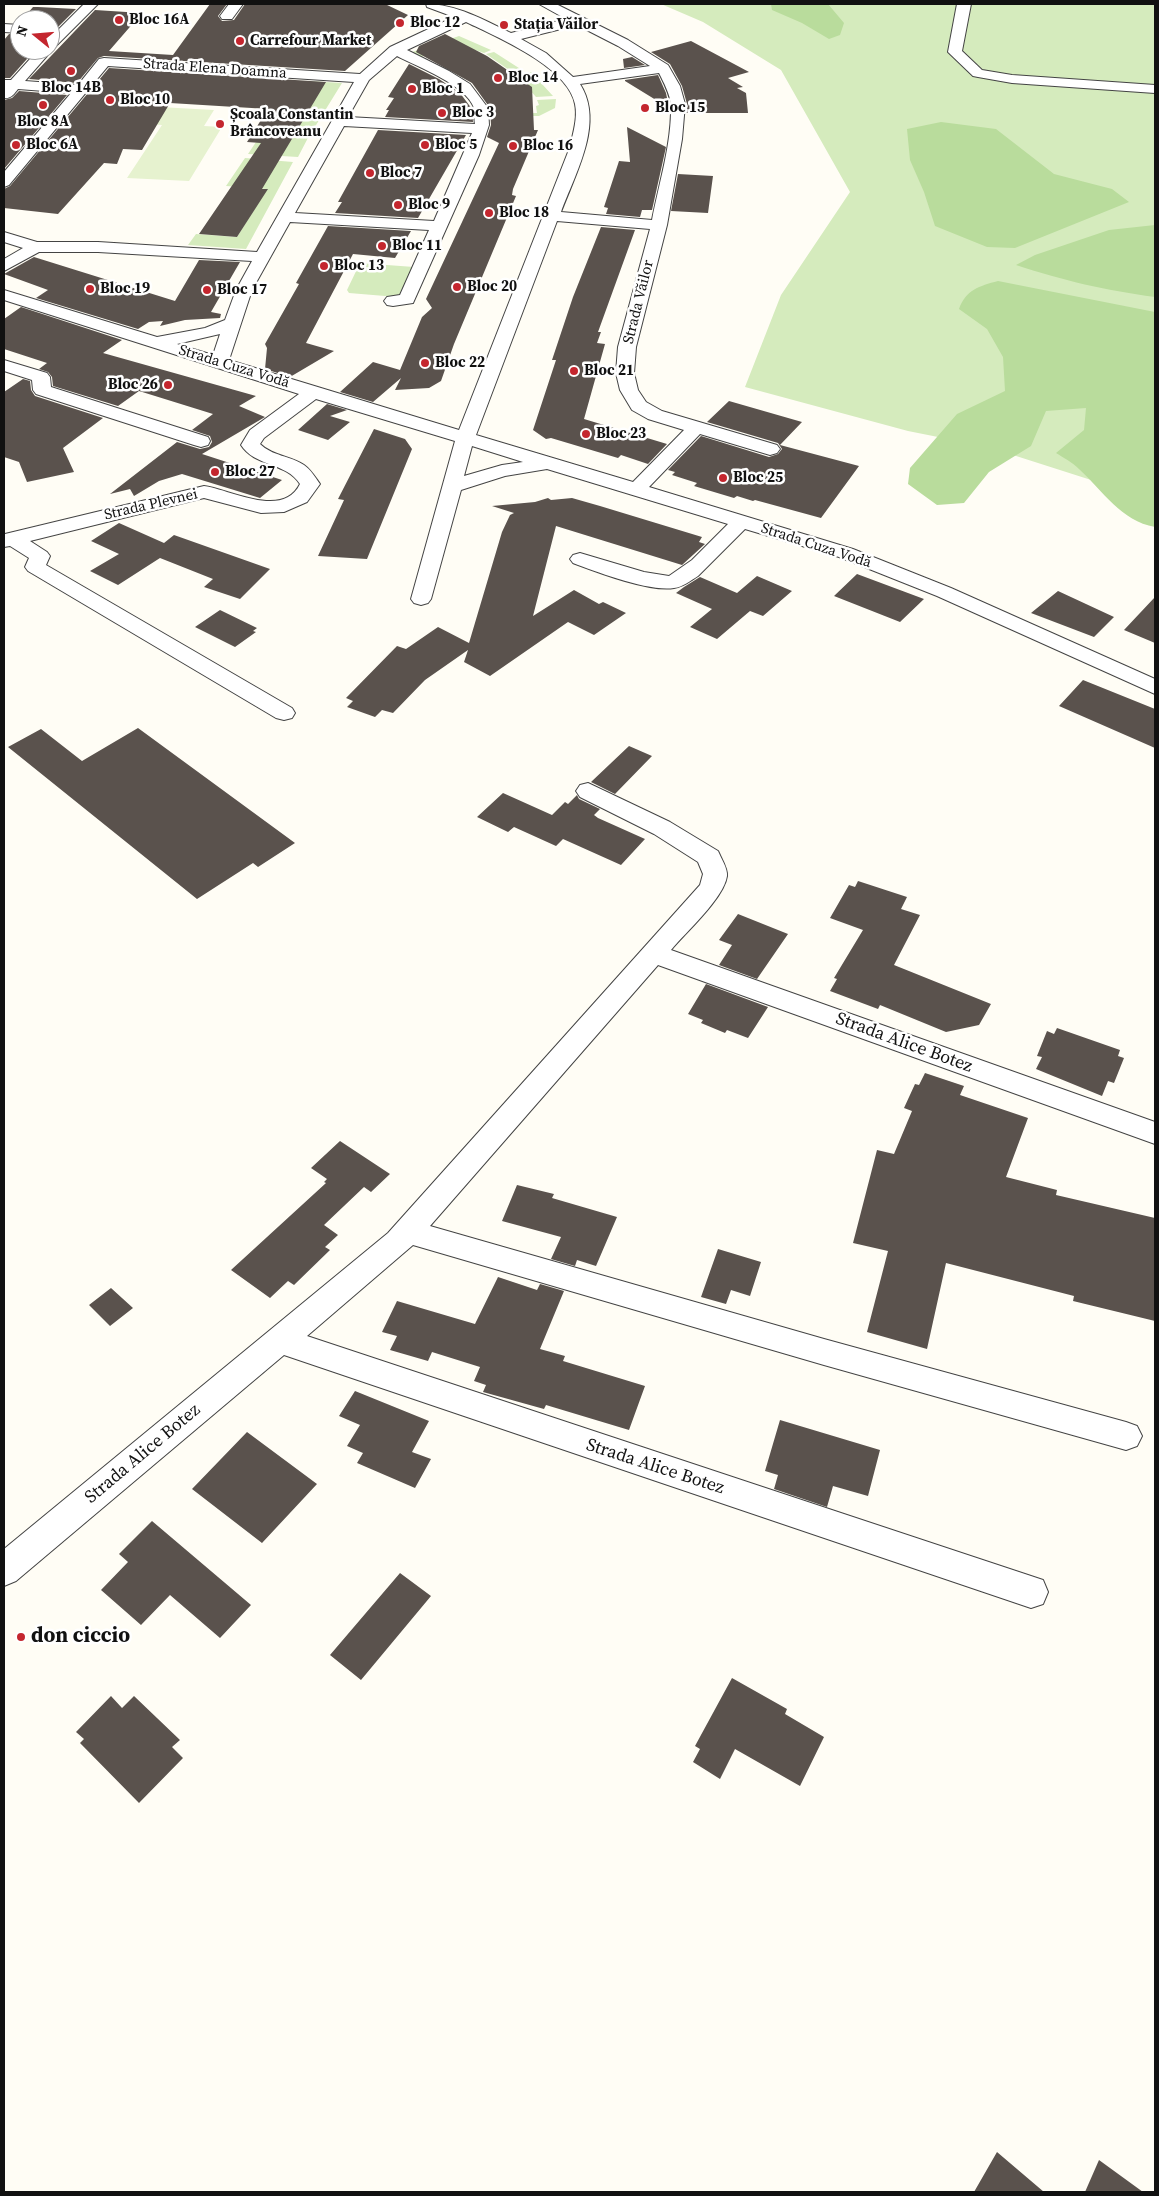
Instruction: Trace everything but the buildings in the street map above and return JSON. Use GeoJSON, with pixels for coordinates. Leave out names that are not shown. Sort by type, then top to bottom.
{"type":"FeatureCollection","features":[{"type":"Feature","properties":{"kind":"street"},"geometry":{"type":"LineString","coordinates":[[60,29],[91,4]]}},
{"type":"Feature","properties":{"kind":"street"},"geometry":{"type":"LineString","coordinates":[[228,16],[236,4]]}},
{"type":"Feature","properties":{"kind":"street"},"geometry":{"type":"LineString","coordinates":[[420,599],[465,438],[578,147],[582,102],[576,86],[558,68],[509,38],[467,17],[432,4]]}},
{"type":"Feature","properties":{"kind":"street"},"geometry":{"type":"LineString","coordinates":[[546,4],[623,43],[663,68]]}},
{"type":"Feature","properties":{"kind":"street"},"geometry":{"type":"LineString","coordinates":[[964,4],[955,52],[978,73],[1012,79],[1155,90]]}},
{"type":"Feature","properties":{"kind":"street"},"geometry":{"type":"LineString","coordinates":[[219,362],[244,290],[363,78],[376,64],[395,50],[467,17]]}},
{"type":"Feature","properties":{"kind":"street"},"geometry":{"type":"LineString","coordinates":[[509,38],[580,20]]}},
{"type":"Feature","properties":{"kind":"street"},"geometry":{"type":"LineString","coordinates":[[393,301],[407,299],[471,155],[482,125],[481,108],[465,87],[444,74],[395,50]]}},
{"type":"Feature","properties":{"kind":"street"},"geometry":{"type":"LineString","coordinates":[[4,97],[9,84],[35,60]]}},
{"type":"Feature","properties":{"kind":"street","name":"Strada Elena Doamna"},"geometry":{"type":"LineString","coordinates":[[4,182],[104,62],[363,78]]}},
{"type":"Feature","properties":{"kind":"street"},"geometry":{"type":"LineString","coordinates":[[572,81],[663,68]]}},
{"type":"Feature","properties":{"kind":"street","name":"Strada Văilor"},"geometry":{"type":"LineString","coordinates":[[663,68],[673,86],[678,104],[675,139],[659,225],[627,347],[625,373],[628,390],[639,406],[655,415],[770,449]]}},
{"type":"Feature","properties":{"kind":"street"},"geometry":{"type":"LineString","coordinates":[[9,84],[80,89]]}},
{"type":"Feature","properties":{"kind":"street"},"geometry":{"type":"LineString","coordinates":[[339,121],[481,129]]}},
{"type":"Feature","properties":{"kind":"street"},"geometry":{"type":"LineString","coordinates":[[286,216],[439,226]]}},
{"type":"Feature","properties":{"kind":"street"},"geometry":{"type":"LineString","coordinates":[[551,216],[659,225]]}},
{"type":"Feature","properties":{"kind":"street"},"geometry":{"type":"LineString","coordinates":[[4,237],[36,247],[98,247],[263,257]]}},
{"type":"Feature","properties":{"kind":"street"},"geometry":{"type":"LineString","coordinates":[[4,266],[36,247]]}},
{"type":"Feature","properties":{"kind":"street","name":"Strada Cuza Vodă"},"geometry":{"type":"LineString","coordinates":[[4,294],[313,392],[846,553],[944,592],[1155,687]]}},
{"type":"Feature","properties":{"kind":"street"},"geometry":{"type":"LineString","coordinates":[[156,343],[209,332],[234,323]]}},
{"type":"Feature","properties":{"kind":"street"},"geometry":{"type":"LineString","coordinates":[[4,366],[41,377],[42,390],[201,441]]}},
{"type":"Feature","properties":{"kind":"street","name":"Strada Plevnei"},"geometry":{"type":"LineString","coordinates":[[8,540],[204,492],[217,492],[281,514],[290,504],[307,492],[310,484],[306,475],[286,463],[253,450],[250,445],[257,434],[313,392]]}},
{"type":"Feature","properties":{"kind":"street"},"geometry":{"type":"LineString","coordinates":[[414,422],[444,420],[478,406]]}},
{"type":"Feature","properties":{"kind":"street"},"geometry":{"type":"LineString","coordinates":[[636,490],[696,428]]}},
{"type":"Feature","properties":{"kind":"street"},"geometry":{"type":"LineString","coordinates":[[452,486],[502,471],[550,463]]}},
{"type":"Feature","properties":{"kind":"street"},"geometry":{"type":"LineString","coordinates":[[580,559],[619,573],[671,582],[689,572],[742,521]]}},
{"type":"Feature","properties":{"kind":"street"},"geometry":{"type":"LineString","coordinates":[[8,540],[40,556],[35,567],[284,713]]}},
{"type":"Feature","properties":{"kind":"street","name":"Strada Alice Botez"},"geometry":{"type":"LineString","coordinates":[[4,1570],[398,1242],[711,888],[714,874],[709,857],[662,828],[588,791]]}},
{"type":"Feature","properties":{"kind":"street","name":"Strada Alice Botez"},"geometry":{"type":"LineString","coordinates":[[653,953],[1155,1133]]}},
{"type":"Feature","properties":{"kind":"street"},"geometry":{"type":"LineString","coordinates":[[407,1231],[824,1352],[1126,1436]]}},
{"type":"Feature","properties":{"kind":"street","name":"Strada Alice Botez"},"geometry":{"type":"LineString","coordinates":[[282,1338],[304,1349],[1031,1592]]}},
{"type":"Feature","properties":{"kind":"green space"},"geometry":{"type":"Polygon","coordinates":[[[661,4],[1155,4],[1155,505],[1138,495],[988,447],[908,431],[745,387],[781,295],[850,192],[781,70],[703,22],[661,4]]]}},
{"type":"Feature","properties":{"kind":"green space"},"geometry":{"type":"Polygon","coordinates":[[[771,4],[828,4],[844,23],[840,35],[829,39],[802,23],[772,10],[771,4]]]}},
{"type":"Feature","properties":{"kind":"green space"},"geometry":{"type":"Polygon","coordinates":[[[459,36],[491,50],[484,53],[460,48],[421,57],[412,52],[459,36]]]}},
{"type":"Feature","properties":{"kind":"green space"},"geometry":{"type":"Polygon","coordinates":[[[494,52],[522,70],[512,72],[486,54],[494,52]]]}},
{"type":"Feature","properties":{"kind":"green space"},"geometry":{"type":"Polygon","coordinates":[[[531,72],[553,96],[536,97],[516,74],[531,72]]]}},
{"type":"Feature","properties":{"kind":"green space"},"geometry":{"type":"Polygon","coordinates":[[[308,81],[342,83],[313,130],[298,129],[308,81]]]}},
{"type":"Feature","properties":{"kind":"green space"},"geometry":{"type":"Polygon","coordinates":[[[556,99],[555,108],[539,116],[496,116],[503,113],[537,113],[536,106],[539,105],[537,100],[556,99]]]}},
{"type":"Feature","properties":{"kind":"green space"},"geometry":{"type":"Polygon","coordinates":[[[141,106],[214,110],[204,126],[222,127],[189,181],[127,178],[162,125],[129,123],[141,106]]]}},
{"type":"Feature","properties":{"kind":"green space"},"geometry":{"type":"Polygon","coordinates":[[[941,122],[996,129],[1054,174],[1112,189],[1129,202],[1015,248],[987,247],[935,226],[924,192],[910,160],[907,129],[941,122]]]}},
{"type":"Feature","properties":{"kind":"green space"},"geometry":{"type":"Polygon","coordinates":[[[295,134],[310,134],[298,157],[248,154],[256,142],[295,134]]]}},
{"type":"Feature","properties":{"kind":"green space"},"geometry":{"type":"Polygon","coordinates":[[[245,158],[293,162],[246,249],[188,245],[196,234],[237,237],[267,189],[226,186],[245,158]]]}},
{"type":"Feature","properties":{"kind":"green space"},"geometry":{"type":"Polygon","coordinates":[[[1155,225],[1155,297],[1085,284],[1016,265],[1035,255],[1109,230],[1155,225]]]}},
{"type":"Feature","properties":{"kind":"green space"},"geometry":{"type":"Polygon","coordinates":[[[360,263],[414,267],[402,294],[397,297],[349,293],[347,290],[360,263]]]}},
{"type":"Feature","properties":{"kind":"green space"},"geometry":{"type":"Polygon","coordinates":[[[998,281],[1155,312],[1155,527],[1132,519],[1122,512],[1076,467],[1056,453],[1084,430],[1086,408],[1046,411],[1031,446],[989,472],[964,503],[937,505],[908,484],[910,468],[957,414],[1005,391],[1003,357],[987,329],[959,309],[969,293],[998,281]]]}},
{"type":"Feature","properties":{"kind":"place","name":"Bloc 16A"},"geometry":{"type":"Point","coordinates":[119,20]}},
{"type":"Feature","properties":{"kind":"place","name":"Bloc 12"},"geometry":{"type":"Point","coordinates":[400,23]}},
{"type":"Feature","properties":{"kind":"place","name":"Stația Văilor"},"geometry":{"type":"Point","coordinates":[504,25]}},
{"type":"Feature","properties":{"kind":"place","name":"Carrefour Market"},"geometry":{"type":"Point","coordinates":[240,41]}},
{"type":"Feature","properties":{"kind":"place","name":"Bloc 14B"},"geometry":{"type":"Point","coordinates":[71,71]}},
{"type":"Feature","properties":{"kind":"place","name":"Bloc 14"},"geometry":{"type":"Point","coordinates":[498,78]}},
{"type":"Feature","properties":{"kind":"place","name":"Bloc 1"},"geometry":{"type":"Point","coordinates":[412,89]}},
{"type":"Feature","properties":{"kind":"place","name":"Bloc 10"},"geometry":{"type":"Point","coordinates":[110,100]}},
{"type":"Feature","properties":{"kind":"place","name":"Bloc 8A"},"geometry":{"type":"Point","coordinates":[43,105]}},
{"type":"Feature","properties":{"kind":"place","name":"Bloc 15"},"geometry":{"type":"Point","coordinates":[645,108]}},
{"type":"Feature","properties":{"kind":"place","name":"Bloc 3"},"geometry":{"type":"Point","coordinates":[442,113]}},
{"type":"Feature","properties":{"kind":"place","name":"Școala Constantin Brâncoveanu"},"geometry":{"type":"Point","coordinates":[220,124]}},
{"type":"Feature","properties":{"kind":"place","name":"Bloc 6A"},"geometry":{"type":"Point","coordinates":[16,145]}},
{"type":"Feature","properties":{"kind":"place","name":"Bloc 5"},"geometry":{"type":"Point","coordinates":[425,145]}},
{"type":"Feature","properties":{"kind":"place","name":"Bloc 16"},"geometry":{"type":"Point","coordinates":[513,146]}},
{"type":"Feature","properties":{"kind":"place","name":"Bloc 7"},"geometry":{"type":"Point","coordinates":[370,173]}},
{"type":"Feature","properties":{"kind":"place","name":"Bloc 9"},"geometry":{"type":"Point","coordinates":[398,205]}},
{"type":"Feature","properties":{"kind":"place","name":"Bloc 18"},"geometry":{"type":"Point","coordinates":[489,213]}},
{"type":"Feature","properties":{"kind":"place","name":"Bloc 11"},"geometry":{"type":"Point","coordinates":[382,246]}},
{"type":"Feature","properties":{"kind":"place","name":"Bloc 13"},"geometry":{"type":"Point","coordinates":[324,266]}},
{"type":"Feature","properties":{"kind":"place","name":"Bloc 20"},"geometry":{"type":"Point","coordinates":[457,287]}},
{"type":"Feature","properties":{"kind":"place","name":"Bloc 19"},"geometry":{"type":"Point","coordinates":[90,289]}},
{"type":"Feature","properties":{"kind":"place","name":"Bloc 17"},"geometry":{"type":"Point","coordinates":[207,290]}},
{"type":"Feature","properties":{"kind":"place","name":"Bloc 22"},"geometry":{"type":"Point","coordinates":[425,363]}},
{"type":"Feature","properties":{"kind":"place","name":"Bloc 21"},"geometry":{"type":"Point","coordinates":[574,371]}},
{"type":"Feature","properties":{"kind":"place","name":"Bloc 26"},"geometry":{"type":"Point","coordinates":[168,385]}},
{"type":"Feature","properties":{"kind":"place","name":"Bloc 23"},"geometry":{"type":"Point","coordinates":[586,434]}},
{"type":"Feature","properties":{"kind":"place","name":"Bloc 27"},"geometry":{"type":"Point","coordinates":[215,472]}},
{"type":"Feature","properties":{"kind":"place","name":"Bloc 25"},"geometry":{"type":"Point","coordinates":[723,478]}},
{"type":"Feature","properties":{"kind":"place","name":"don ciccio"},"geometry":{"type":"Point","coordinates":[21,1637]}}]}
